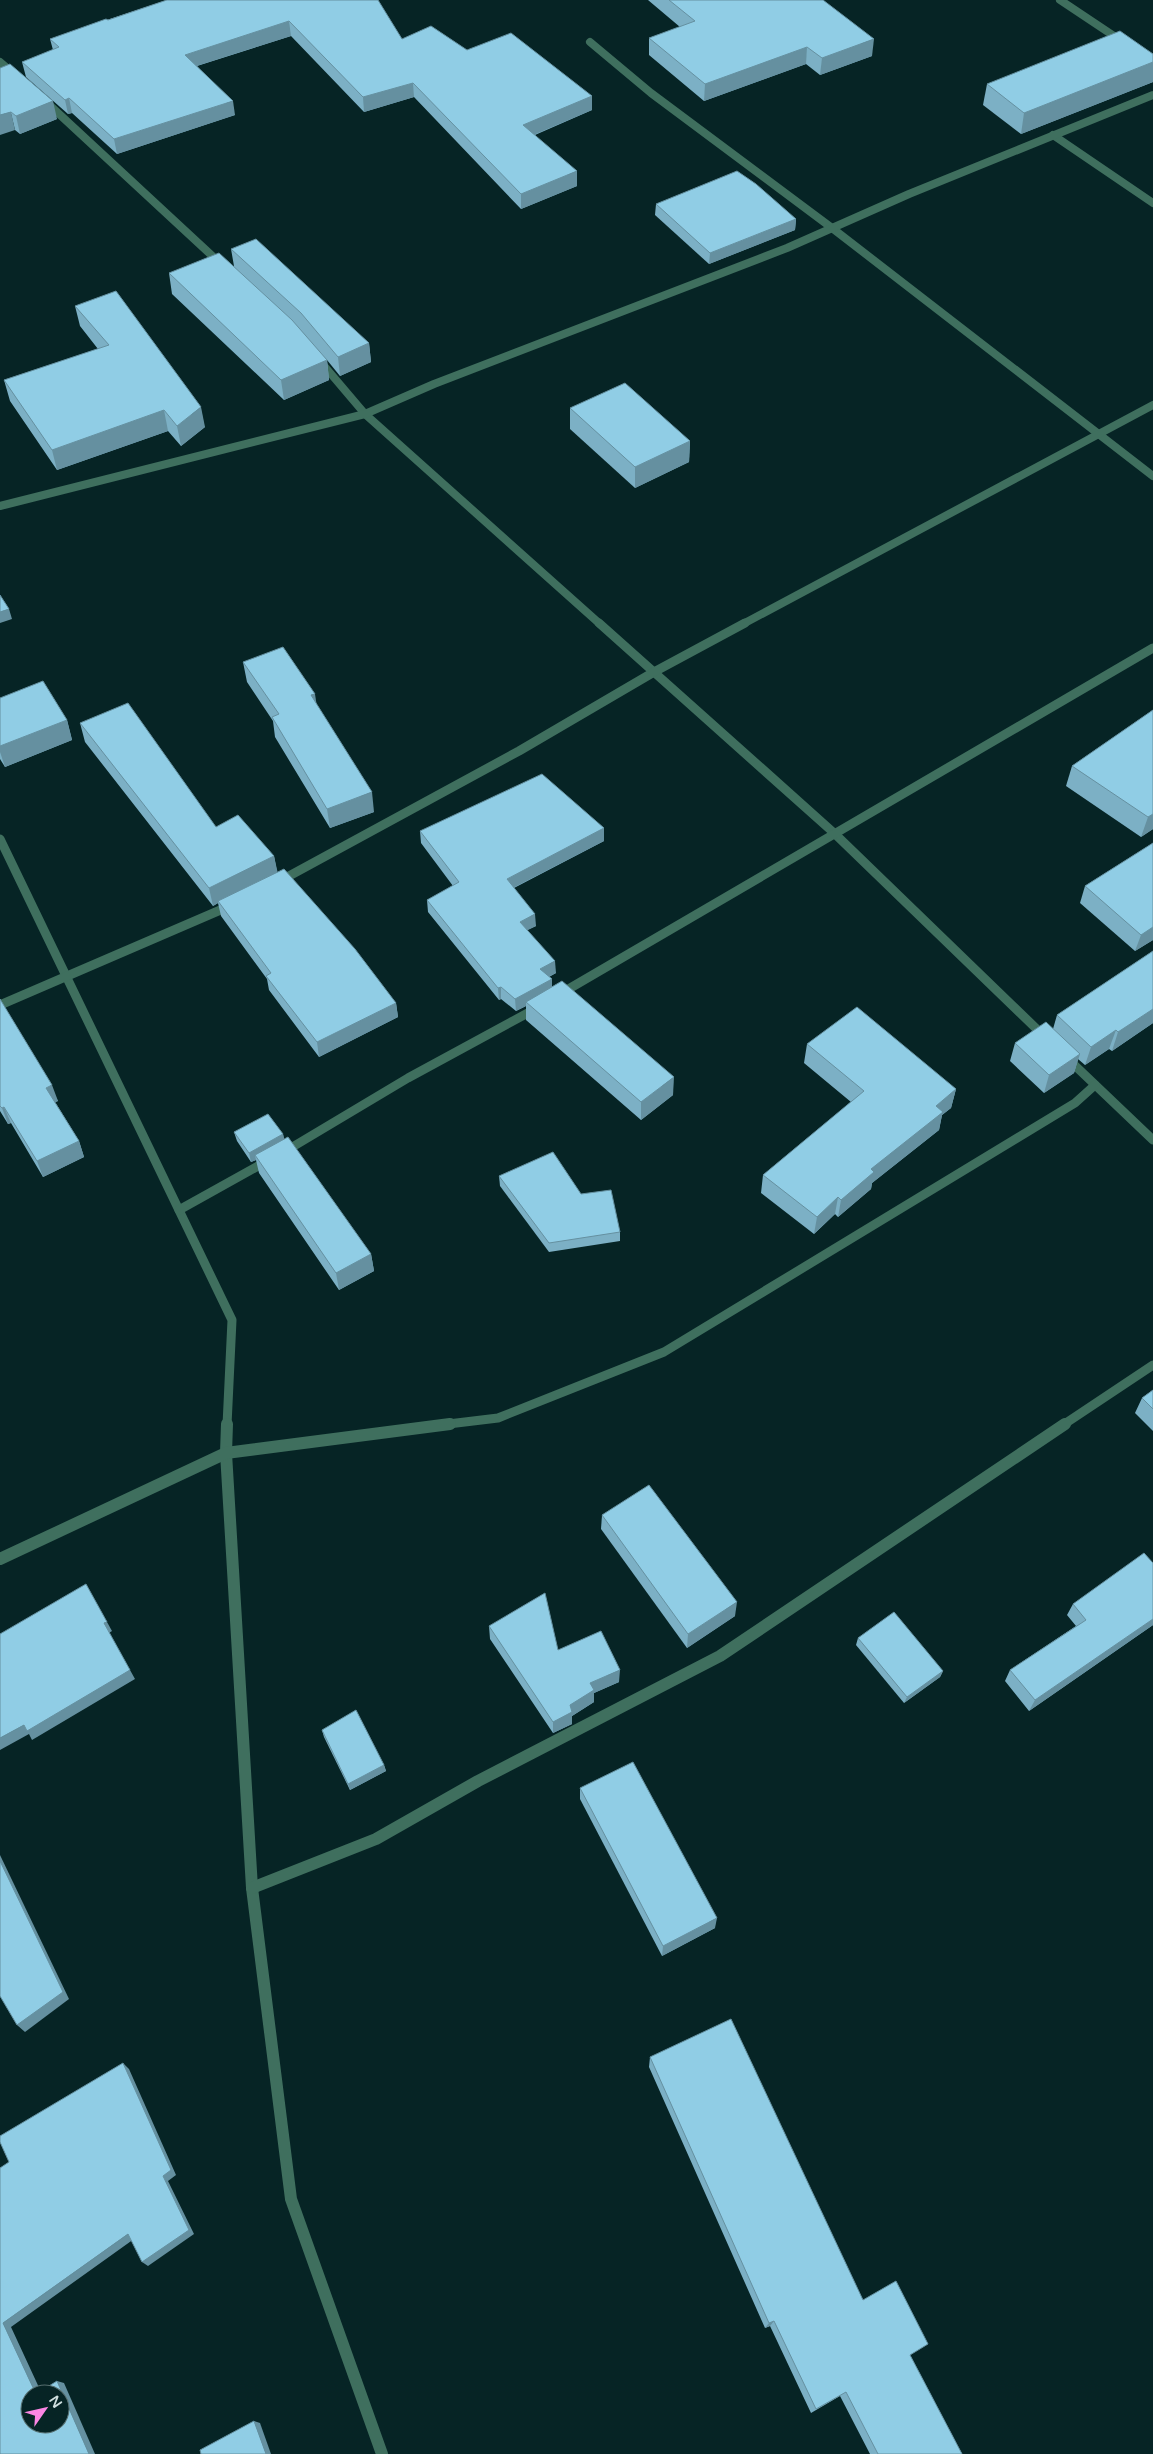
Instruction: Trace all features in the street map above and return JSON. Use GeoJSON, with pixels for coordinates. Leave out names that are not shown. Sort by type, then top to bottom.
{"type":"FeatureCollection","features":[{"type":"Feature","properties":{"kind":"street"},"geometry":{"type":"LineString","coordinates":[[1060,0],[1130,46]]}},
{"type":"Feature","properties":{"kind":"street"},"geometry":{"type":"LineString","coordinates":[[590,42],[651,93],[832,228],[1153,476]]}},
{"type":"Feature","properties":{"kind":"street"},"geometry":{"type":"LineString","coordinates":[[0,62],[20,79]]}},
{"type":"Feature","properties":{"kind":"street"},"geometry":{"type":"LineString","coordinates":[[0,506],[365,414],[434,384],[787,248],[1153,95]]}},
{"type":"Feature","properties":{"kind":"street"},"geometry":{"type":"LineString","coordinates":[[40,96],[226,269]]}},
{"type":"Feature","properties":{"kind":"street"},"geometry":{"type":"LineString","coordinates":[[1054,135],[1153,203]]}},
{"type":"Feature","properties":{"kind":"street"},"geometry":{"type":"LineString","coordinates":[[311,350],[365,414],[834,833],[1052,1044]]}},
{"type":"Feature","properties":{"kind":"street"},"geometry":{"type":"LineString","coordinates":[[269,887],[519,751],[654,672],[1097,433],[1153,405]]}},
{"type":"Feature","properties":{"kind":"street"},"geometry":{"type":"LineString","coordinates":[[180,1210],[321,1131],[408,1078],[539,1006],[1153,648]]}},
{"type":"Feature","properties":{"kind":"street"},"geometry":{"type":"LineString","coordinates":[[0,839],[232,1320],[226,1454],[252,1888],[292,2199],[382,2454]]}},
{"type":"Feature","properties":{"kind":"street"},"geometry":{"type":"LineString","coordinates":[[0,1005],[243,900]]}},
{"type":"Feature","properties":{"kind":"street"},"geometry":{"type":"LineString","coordinates":[[1059,1051],[1153,1140]]}},
{"type":"Feature","properties":{"kind":"street"},"geometry":{"type":"LineString","coordinates":[[0,1559],[226,1454],[498,1418],[664,1352],[1075,1103],[1095,1085]]}},
{"type":"Feature","properties":{"kind":"street"},"geometry":{"type":"LineString","coordinates":[[252,1888],[376,1838],[478,1781],[720,1656],[1153,1366]]}},
{"type":"Feature","properties":{"kind":"building"},"geometry":{"type":"Polygon","coordinates":[[[167,0],[378,0],[402,39],[431,26],[467,50],[511,33],[592,96],[523,125],[577,171],[521,194],[413,83],[363,97],[289,21],[185,55],[233,101],[114,139],[69,98],[65,100],[22,62],[59,47],[50,39],[167,0]]]}},
{"type":"Feature","properties":{"kind":"building"},"geometry":{"type":"Polygon","coordinates":[[[669,0],[823,0],[874,39],[822,58],[807,47],[705,84],[649,38],[695,21],[669,0]]]}},
{"type":"Feature","properties":{"kind":"building"},"geometry":{"type":"Polygon","coordinates":[[[1120,31],[1153,54],[1153,62],[1024,113],[987,84],[1120,31]]]}},
{"type":"Feature","properties":{"kind":"building"},"geometry":{"type":"Polygon","coordinates":[[[10,64],[53,101],[16,116],[11,112],[0,115],[0,68],[10,64]]]}},
{"type":"Feature","properties":{"kind":"building"},"geometry":{"type":"Polygon","coordinates":[[[737,171],[756,184],[796,219],[710,253],[656,204],[737,171]]]}},
{"type":"Feature","properties":{"kind":"building"},"geometry":{"type":"Polygon","coordinates":[[[256,239],[369,343],[338,357],[301,313],[231,249],[256,239]]]}},
{"type":"Feature","properties":{"kind":"building"},"geometry":{"type":"Polygon","coordinates":[[[219,253],[292,320],[327,360],[281,380],[169,273],[219,253]]]}},
{"type":"Feature","properties":{"kind":"building"},"geometry":{"type":"Polygon","coordinates":[[[116,291],[201,407],[177,426],[164,410],[52,450],[4,380],[109,345],[75,306],[116,291]]]}},
{"type":"Feature","properties":{"kind":"building"},"geometry":{"type":"Polygon","coordinates":[[[625,383],[690,441],[635,467],[570,408],[625,383]]]}},
{"type":"Feature","properties":{"kind":"building"},"geometry":{"type":"Polygon","coordinates":[[[0,595],[9,609],[0,612],[0,595]]]}},
{"type":"Feature","properties":{"kind":"building"},"geometry":{"type":"Polygon","coordinates":[[[283,647],[315,694],[311,695],[372,792],[327,809],[272,717],[279,714],[243,662],[283,647]]]}},
{"type":"Feature","properties":{"kind":"building"},"geometry":{"type":"Polygon","coordinates":[[[43,681],[67,720],[0,746],[0,698],[43,681]]]}},
{"type":"Feature","properties":{"kind":"building"},"geometry":{"type":"Polygon","coordinates":[[[128,703],[216,827],[238,815],[274,856],[209,888],[80,723],[128,703]]]}},
{"type":"Feature","properties":{"kind":"building"},"geometry":{"type":"Polygon","coordinates":[[[1153,710],[1153,814],[1148,817],[1072,766],[1153,710]]]}},
{"type":"Feature","properties":{"kind":"building"},"geometry":{"type":"Polygon","coordinates":[[[542,774],[604,828],[507,879],[535,914],[520,922],[555,961],[540,969],[552,979],[515,999],[501,987],[498,988],[427,900],[459,882],[420,831],[542,774]]]}},
{"type":"Feature","properties":{"kind":"building"},"geometry":{"type":"Polygon","coordinates":[[[1153,843],[1153,927],[1141,935],[1085,886],[1153,843]]]}},
{"type":"Feature","properties":{"kind":"building"},"geometry":{"type":"Polygon","coordinates":[[[284,869],[355,949],[396,1003],[317,1042],[266,976],[271,973],[218,901],[284,869]]]}},
{"type":"Feature","properties":{"kind":"building"},"geometry":{"type":"Polygon","coordinates":[[[1153,951],[1153,1009],[1091,1047],[1057,1015],[1153,951]]]}},
{"type":"Feature","properties":{"kind":"building"},"geometry":{"type":"Polygon","coordinates":[[[562,981],[674,1077],[641,1102],[526,1002],[562,981]]]}},
{"type":"Feature","properties":{"kind":"building"},"geometry":{"type":"Polygon","coordinates":[[[0,999],[52,1085],[46,1088],[79,1141],[37,1161],[4,1107],[0,1106],[0,999]]]}},
{"type":"Feature","properties":{"kind":"building"},"geometry":{"type":"Polygon","coordinates":[[[857,1007],[956,1089],[936,1106],[943,1112],[871,1169],[874,1172],[841,1200],[838,1197],[817,1217],[763,1175],[864,1091],[807,1044],[857,1007]]]}},
{"type":"Feature","properties":{"kind":"building"},"geometry":{"type":"Polygon","coordinates":[[[1046,1022],[1080,1054],[1049,1075],[1015,1043],[1046,1022]]]}},
{"type":"Feature","properties":{"kind":"building"},"geometry":{"type":"Polygon","coordinates":[[[268,1114],[283,1134],[249,1153],[234,1132],[268,1114]]]}},
{"type":"Feature","properties":{"kind":"building"},"geometry":{"type":"Polygon","coordinates":[[[288,1137],[371,1254],[336,1273],[255,1155],[288,1137]]]}},
{"type":"Feature","properties":{"kind":"building"},"geometry":{"type":"Polygon","coordinates":[[[553,1152],[581,1194],[611,1190],[620,1232],[549,1243],[499,1176],[553,1152]]]}},
{"type":"Feature","properties":{"kind":"building"},"geometry":{"type":"Polygon","coordinates":[[[1153,1390],[1153,1409],[1142,1398],[1153,1390]]]}},
{"type":"Feature","properties":{"kind":"building"},"geometry":{"type":"Polygon","coordinates":[[[649,1485],[737,1602],[688,1634],[602,1515],[649,1485]]]}},
{"type":"Feature","properties":{"kind":"building"},"geometry":{"type":"Polygon","coordinates":[[[1144,1553],[1153,1563],[1153,1619],[1035,1700],[1010,1670],[1086,1620],[1073,1604],[1144,1553]]]}},
{"type":"Feature","properties":{"kind":"building"},"geometry":{"type":"Polygon","coordinates":[[[86,1584],[107,1622],[104,1623],[130,1670],[27,1731],[24,1725],[0,1738],[0,1634],[86,1584]]]}},
{"type":"Feature","properties":{"kind":"building"},"geometry":{"type":"Polygon","coordinates":[[[545,1593],[558,1650],[601,1631],[620,1670],[590,1683],[594,1690],[570,1705],[572,1712],[553,1722],[489,1626],[545,1593]]]}},
{"type":"Feature","properties":{"kind":"building"},"geometry":{"type":"Polygon","coordinates":[[[894,1612],[943,1671],[907,1697],[858,1638],[894,1612]]]}},
{"type":"Feature","properties":{"kind":"building"},"geometry":{"type":"Polygon","coordinates":[[[356,1710],[384,1765],[348,1784],[322,1730],[356,1710]]]}},
{"type":"Feature","properties":{"kind":"building"},"geometry":{"type":"Polygon","coordinates":[[[633,1762],[717,1918],[663,1946],[580,1788],[633,1762]]]}},
{"type":"Feature","properties":{"kind":"building"},"geometry":{"type":"Polygon","coordinates":[[[0,1861],[63,1992],[17,2025],[0,1996],[0,1861]]]}},
{"type":"Feature","properties":{"kind":"building"},"geometry":{"type":"Polygon","coordinates":[[[731,2019],[863,2300],[896,2281],[928,2344],[910,2355],[962,2454],[878,2454],[846,2392],[816,2409],[774,2321],[769,2323],[650,2057],[731,2019]]]}},
{"type":"Feature","properties":{"kind":"building"},"geometry":{"type":"Polygon","coordinates":[[[123,2063],[171,2170],[163,2176],[189,2230],[142,2262],[128,2234],[3,2323],[31,2384],[20,2384],[20,2434],[70,2434],[70,2411],[89,2454],[0,2454],[0,2168],[9,2162],[0,2142],[0,2136],[123,2063]]]}},
{"type":"Feature","properties":{"kind":"building"},"geometry":{"type":"Polygon","coordinates":[[[254,2421],[266,2454],[201,2454],[200,2450],[254,2421]]]}}]}
